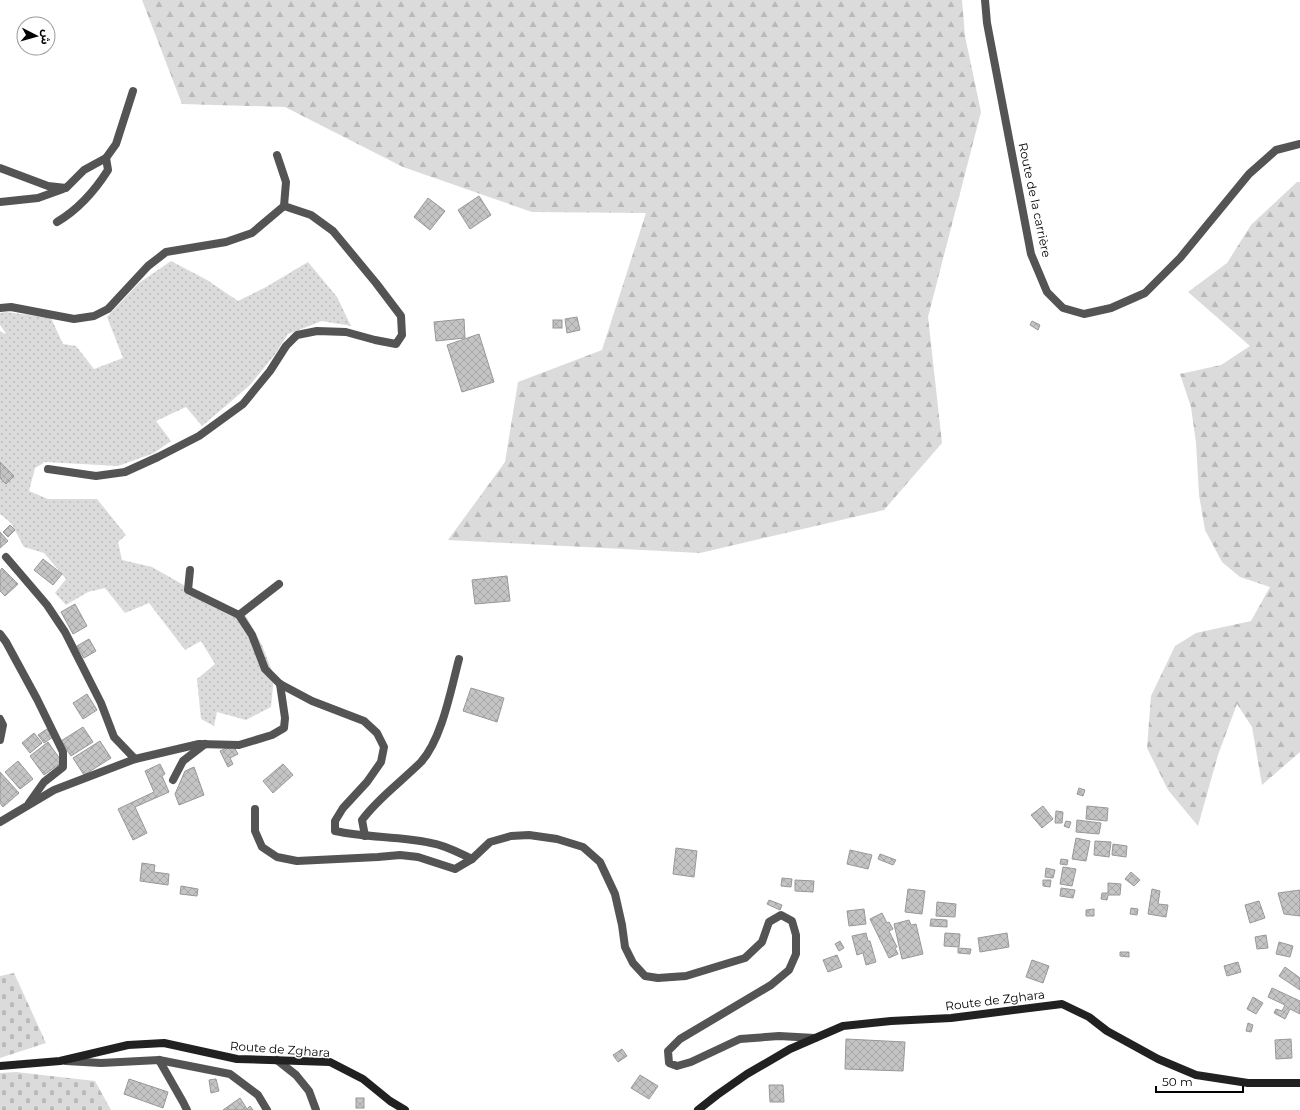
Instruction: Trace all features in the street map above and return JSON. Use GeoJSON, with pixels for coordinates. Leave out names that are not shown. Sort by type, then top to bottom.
{"type":"FeatureCollection","features":[{"type":"Feature","properties":{"kind":"street","name":"Route de la carrière"},"geometry":{"type":"LineString","coordinates":[[985,0],[989,30],[1031,254],[1047,292],[1063,308],[1084,314],[1112,308],[1145,292],[1180,258],[1249,174],[1276,150],[1300,144]]}},
{"type":"Feature","properties":{"kind":"street"},"geometry":{"type":"LineString","coordinates":[[0,202],[38,198],[66,188],[84,170],[106,158],[116,144],[133,90]]}},
{"type":"Feature","properties":{"kind":"street"},"geometry":{"type":"LineString","coordinates":[[0,308],[11,307],[74,318],[94,316],[108,309],[148,266],[166,252],[226,242],[252,233],[284,206],[286,182],[277,154]]}},
{"type":"Feature","properties":{"kind":"street"},"geometry":{"type":"LineString","coordinates":[[57,222],[71,214],[98,186],[108,170],[106,158]]}},
{"type":"Feature","properties":{"kind":"street"},"geometry":{"type":"LineString","coordinates":[[0,168],[48,186],[66,188]]}},
{"type":"Feature","properties":{"kind":"street"},"geometry":{"type":"LineString","coordinates":[[48,469],[96,476],[125,472],[199,436],[242,404],[270,371],[286,346],[297,335],[317,331],[346,332],[396,344],[402,335],[401,316],[376,283],[333,231],[311,215],[284,206]]}},
{"type":"Feature","properties":{"kind":"street"},"geometry":{"type":"LineString","coordinates":[[6,557],[47,605],[64,632],[100,703],[114,737],[135,760]]}},
{"type":"Feature","properties":{"kind":"street"},"geometry":{"type":"LineString","coordinates":[[190,570],[188,590],[239,616],[252,635],[265,669],[280,684],[312,700],[364,721],[377,733],[384,747],[381,762],[367,782],[343,808],[335,821],[335,831],[365,836],[403,838],[433,843],[472,859]]}},
{"type":"Feature","properties":{"kind":"street"},"geometry":{"type":"LineString","coordinates":[[239,616],[279,584]]}},
{"type":"Feature","properties":{"kind":"street"},"geometry":{"type":"LineString","coordinates":[[0,634],[34,692],[63,752],[63,767],[44,782],[27,805]]}},
{"type":"Feature","properties":{"kind":"street"},"geometry":{"type":"LineString","coordinates":[[365,836],[362,820],[369,809],[422,761],[435,740],[459,659]]}},
{"type":"Feature","properties":{"kind":"street"},"geometry":{"type":"LineString","coordinates":[[0,822],[54,790],[135,760],[199,744],[239,745],[272,735],[284,728],[285,718],[280,684]]}},
{"type":"Feature","properties":{"kind":"street"},"geometry":{"type":"LineString","coordinates":[[0,719],[3,725],[0,740]]}},
{"type":"Feature","properties":{"kind":"street"},"geometry":{"type":"LineString","coordinates":[[173,780],[183,761],[205,744]]}},
{"type":"Feature","properties":{"kind":"street"},"geometry":{"type":"LineString","coordinates":[[255,809],[255,831],[262,847],[277,857],[297,861],[400,855],[418,857],[455,869],[472,859],[490,842],[511,836],[530,834],[558,839],[583,847],[600,862],[615,894],[625,947],[633,963],[645,976],[658,978],[686,976],[745,958],[762,942],[769,922],[781,915],[792,921],[796,935],[796,954],[789,970],[771,985],[680,1039],[668,1051],[669,1063],[677,1066],[691,1062],[740,1039],[779,1036],[815,1038]]}},
{"type":"Feature","properties":{"kind":"street","name":"Route de Zghara"},"geometry":{"type":"LineString","coordinates":[[698,1110],[747,1074],[790,1049],[843,1026],[952,1018],[1062,1004],[1088,1017],[1107,1031],[1158,1059],[1196,1075],[1248,1083],[1300,1083]]}},
{"type":"Feature","properties":{"kind":"street","name":"Route de Zghara"},"geometry":{"type":"LineString","coordinates":[[0,1066],[60,1061],[128,1045],[164,1043],[238,1059],[330,1062],[363,1079],[390,1101],[405,1110]]}},
{"type":"Feature","properties":{"kind":"street"},"geometry":{"type":"LineString","coordinates":[[159,1060],[187,1110]]}},
{"type":"Feature","properties":{"kind":"street"},"geometry":{"type":"LineString","coordinates":[[60,1061],[101,1063],[159,1060],[230,1074],[258,1095],[267,1110]]}},
{"type":"Feature","properties":{"kind":"street"},"geometry":{"type":"LineString","coordinates":[[277,1060],[296,1075],[309,1091],[316,1110]]}},
{"type":"Feature","properties":{"kind":"green space"},"geometry":{"type":"Polygon","coordinates":[[[142,0],[962,0],[965,36],[981,112],[928,317],[942,443],[884,510],[700,553],[448,540],[505,462],[518,382],[602,350],[646,213],[532,212],[403,167],[285,107],[182,104],[142,0]]]}},
{"type":"Feature","properties":{"kind":"green space"},"geometry":{"type":"Polygon","coordinates":[[[1297,182],[1300,182],[1300,752],[1262,785],[1252,727],[1237,704],[1218,755],[1198,826],[1168,790],[1147,748],[1151,696],[1175,646],[1196,633],[1251,621],[1270,587],[1240,577],[1222,562],[1205,530],[1199,495],[1196,443],[1191,407],[1180,374],[1221,365],[1250,346],[1188,292],[1227,263],[1251,225],[1297,182]]]}},
{"type":"Feature","properties":{"kind":"green space"},"geometry":{"type":"Polygon","coordinates":[[[171,261],[207,280],[238,301],[266,287],[308,262],[337,297],[351,326],[322,321],[288,334],[273,357],[249,386],[202,426],[186,407],[156,421],[171,441],[154,453],[118,466],[45,462],[35,468],[29,491],[48,499],[97,499],[126,535],[118,542],[122,560],[152,567],[196,592],[246,616],[262,645],[274,676],[271,707],[246,720],[217,712],[214,726],[201,719],[197,679],[215,664],[201,641],[185,650],[149,603],[125,613],[105,588],[88,592],[66,605],[55,593],[66,579],[44,553],[24,547],[11,523],[0,514],[0,331],[7,335],[0,325],[0,313],[6,312],[51,318],[63,344],[76,346],[94,369],[123,358],[107,317],[139,283],[171,261]]]}},
{"type":"Feature","properties":{"kind":"green space"},"geometry":{"type":"Polygon","coordinates":[[[14,973],[46,1043],[0,1058],[0,976],[14,973]]]}},
{"type":"Feature","properties":{"kind":"green space"},"geometry":{"type":"Polygon","coordinates":[[[16,1072],[95,1081],[111,1110],[0,1110],[0,1073],[16,1072]]]}},
{"type":"Feature","properties":{"kind":"building"},"geometry":{"type":"Polygon","coordinates":[[[479,196],[491,215],[470,229],[458,210],[479,196]]]}},
{"type":"Feature","properties":{"kind":"building"},"geometry":{"type":"Polygon","coordinates":[[[428,198],[445,211],[430,230],[414,217],[428,198]]]}},
{"type":"Feature","properties":{"kind":"building"},"geometry":{"type":"Polygon","coordinates":[[[577,317],[580,330],[567,333],[565,319],[577,317]]]}},
{"type":"Feature","properties":{"kind":"building"},"geometry":{"type":"Polygon","coordinates":[[[464,319],[465,338],[436,341],[434,322],[464,319]]]}},
{"type":"Feature","properties":{"kind":"building"},"geometry":{"type":"Polygon","coordinates":[[[553,320],[562,320],[562,328],[553,328],[553,320]]]}},
{"type":"Feature","properties":{"kind":"building"},"geometry":{"type":"Polygon","coordinates":[[[1032,321],[1040,325],[1038,330],[1030,325],[1032,321]]]}},
{"type":"Feature","properties":{"kind":"building"},"geometry":{"type":"Polygon","coordinates":[[[479,334],[494,382],[462,392],[447,345],[479,334]]]}},
{"type":"Feature","properties":{"kind":"building"},"geometry":{"type":"Polygon","coordinates":[[[0,462],[14,476],[6,484],[0,478],[0,462]]]}},
{"type":"Feature","properties":{"kind":"building"},"geometry":{"type":"Polygon","coordinates":[[[10,525],[15,530],[8,537],[3,532],[10,525]]]}},
{"type":"Feature","properties":{"kind":"building"},"geometry":{"type":"Polygon","coordinates":[[[0,532],[8,541],[0,548],[0,532]]]}},
{"type":"Feature","properties":{"kind":"building"},"geometry":{"type":"Polygon","coordinates":[[[43,559],[62,574],[53,585],[34,570],[43,559]]]}},
{"type":"Feature","properties":{"kind":"building"},"geometry":{"type":"Polygon","coordinates":[[[2,568],[18,584],[5,596],[0,591],[0,571],[2,568]]]}},
{"type":"Feature","properties":{"kind":"building"},"geometry":{"type":"Polygon","coordinates":[[[507,576],[510,601],[475,604],[472,580],[507,576]]]}},
{"type":"Feature","properties":{"kind":"building"},"geometry":{"type":"Polygon","coordinates":[[[75,604],[87,626],[73,634],[61,612],[75,604]]]}},
{"type":"Feature","properties":{"kind":"building"},"geometry":{"type":"Polygon","coordinates":[[[89,639],[96,651],[84,658],[77,646],[89,639]]]}},
{"type":"Feature","properties":{"kind":"building"},"geometry":{"type":"Polygon","coordinates":[[[471,688],[504,698],[497,722],[463,711],[471,688]]]}},
{"type":"Feature","properties":{"kind":"building"},"geometry":{"type":"Polygon","coordinates":[[[87,694],[97,710],[83,719],[73,703],[87,694]]]}},
{"type":"Feature","properties":{"kind":"building"},"geometry":{"type":"Polygon","coordinates":[[[83,727],[93,742],[71,756],[61,741],[83,727]]]}},
{"type":"Feature","properties":{"kind":"building"},"geometry":{"type":"Polygon","coordinates":[[[47,729],[53,737],[44,743],[38,735],[47,729]]]}},
{"type":"Feature","properties":{"kind":"building"},"geometry":{"type":"Polygon","coordinates":[[[34,733],[42,743],[30,753],[22,743],[34,733]]]}},
{"type":"Feature","properties":{"kind":"building"},"geometry":{"type":"Polygon","coordinates":[[[100,741],[111,758],[84,775],[73,758],[100,741]]]}},
{"type":"Feature","properties":{"kind":"building"},"geometry":{"type":"Polygon","coordinates":[[[48,742],[62,762],[44,775],[30,756],[48,742]]]}},
{"type":"Feature","properties":{"kind":"building"},"geometry":{"type":"Polygon","coordinates":[[[233,745],[238,754],[230,758],[233,764],[228,767],[220,751],[233,745]]]}},
{"type":"Feature","properties":{"kind":"building"},"geometry":{"type":"Polygon","coordinates":[[[18,761],[33,779],[20,789],[5,772],[18,761]]]}},
{"type":"Feature","properties":{"kind":"building"},"geometry":{"type":"Polygon","coordinates":[[[160,764],[165,774],[162,776],[169,792],[135,807],[147,833],[133,840],[118,809],[154,792],[145,771],[160,764]]]}},
{"type":"Feature","properties":{"kind":"building"},"geometry":{"type":"Polygon","coordinates":[[[283,764],[293,775],[273,793],[263,781],[283,764]]]}},
{"type":"Feature","properties":{"kind":"building"},"geometry":{"type":"Polygon","coordinates":[[[194,767],[204,795],[179,805],[175,794],[185,771],[194,767]]]}},
{"type":"Feature","properties":{"kind":"building"},"geometry":{"type":"Polygon","coordinates":[[[0,772],[19,793],[3,807],[0,803],[0,772]]]}},
{"type":"Feature","properties":{"kind":"building"},"geometry":{"type":"Polygon","coordinates":[[[1079,788],[1085,790],[1083,796],[1077,794],[1079,788]]]}},
{"type":"Feature","properties":{"kind":"building"},"geometry":{"type":"Polygon","coordinates":[[[1043,806],[1053,819],[1042,828],[1031,815],[1043,806]]]}},
{"type":"Feature","properties":{"kind":"building"},"geometry":{"type":"Polygon","coordinates":[[[1087,806],[1108,808],[1107,821],[1086,819],[1087,806]]]}},
{"type":"Feature","properties":{"kind":"building"},"geometry":{"type":"Polygon","coordinates":[[[1056,811],[1063,812],[1062,823],[1055,823],[1056,811]]]}},
{"type":"Feature","properties":{"kind":"building"},"geometry":{"type":"Polygon","coordinates":[[[1077,820],[1101,823],[1099,834],[1076,832],[1077,820]]]}},
{"type":"Feature","properties":{"kind":"building"},"geometry":{"type":"Polygon","coordinates":[[[1066,821],[1071,822],[1069,828],[1064,826],[1066,821]]]}},
{"type":"Feature","properties":{"kind":"building"},"geometry":{"type":"Polygon","coordinates":[[[1076,838],[1090,841],[1086,861],[1072,859],[1076,838]]]}},
{"type":"Feature","properties":{"kind":"building"},"geometry":{"type":"Polygon","coordinates":[[[1095,841],[1111,842],[1109,857],[1094,855],[1095,841]]]}},
{"type":"Feature","properties":{"kind":"building"},"geometry":{"type":"Polygon","coordinates":[[[1113,844],[1127,846],[1126,857],[1112,855],[1113,844]]]}},
{"type":"Feature","properties":{"kind":"building"},"geometry":{"type":"Polygon","coordinates":[[[676,848],[697,851],[694,877],[673,874],[676,848]]]}},
{"type":"Feature","properties":{"kind":"building"},"geometry":{"type":"Polygon","coordinates":[[[850,850],[872,855],[868,869],[847,864],[850,850]]]}},
{"type":"Feature","properties":{"kind":"building"},"geometry":{"type":"Polygon","coordinates":[[[880,854],[896,860],[893,865],[878,859],[880,854]]]}},
{"type":"Feature","properties":{"kind":"building"},"geometry":{"type":"Polygon","coordinates":[[[1061,859],[1068,860],[1067,865],[1060,864],[1061,859]]]}},
{"type":"Feature","properties":{"kind":"building"},"geometry":{"type":"Polygon","coordinates":[[[142,863],[155,865],[154,872],[169,874],[168,885],[140,881],[142,863]]]}},
{"type":"Feature","properties":{"kind":"building"},"geometry":{"type":"Polygon","coordinates":[[[1063,867],[1076,869],[1072,886],[1060,884],[1063,867]]]}},
{"type":"Feature","properties":{"kind":"building"},"geometry":{"type":"Polygon","coordinates":[[[1046,868],[1055,870],[1053,878],[1045,877],[1046,868]]]}},
{"type":"Feature","properties":{"kind":"building"},"geometry":{"type":"Polygon","coordinates":[[[1131,872],[1140,880],[1134,886],[1125,879],[1131,872]]]}},
{"type":"Feature","properties":{"kind":"building"},"geometry":{"type":"Polygon","coordinates":[[[782,878],[792,879],[791,887],[781,886],[782,878]]]}},
{"type":"Feature","properties":{"kind":"building"},"geometry":{"type":"Polygon","coordinates":[[[795,880],[814,881],[813,892],[795,891],[795,880]]]}},
{"type":"Feature","properties":{"kind":"building"},"geometry":{"type":"Polygon","coordinates":[[[1043,880],[1051,880],[1050,887],[1043,886],[1043,880]]]}},
{"type":"Feature","properties":{"kind":"building"},"geometry":{"type":"Polygon","coordinates":[[[1108,883],[1121,884],[1120,895],[1108,895],[1107,900],[1101,899],[1102,893],[1108,893],[1108,883]]]}},
{"type":"Feature","properties":{"kind":"building"},"geometry":{"type":"Polygon","coordinates":[[[181,886],[198,889],[197,896],[180,894],[181,886]]]}},
{"type":"Feature","properties":{"kind":"building"},"geometry":{"type":"Polygon","coordinates":[[[1061,888],[1075,890],[1073,898],[1060,896],[1061,888]]]}},
{"type":"Feature","properties":{"kind":"building"},"geometry":{"type":"Polygon","coordinates":[[[908,889],[925,891],[922,914],[905,912],[908,889]]]}},
{"type":"Feature","properties":{"kind":"building"},"geometry":{"type":"Polygon","coordinates":[[[1152,889],[1160,891],[1158,904],[1168,905],[1166,917],[1148,914],[1152,889]]]}},
{"type":"Feature","properties":{"kind":"building"},"geometry":{"type":"Polygon","coordinates":[[[1300,890],[1300,916],[1284,914],[1278,893],[1300,890]]]}},
{"type":"Feature","properties":{"kind":"building"},"geometry":{"type":"Polygon","coordinates":[[[769,900],[782,905],[780,910],[767,904],[769,900]]]}},
{"type":"Feature","properties":{"kind":"building"},"geometry":{"type":"Polygon","coordinates":[[[1259,901],[1265,918],[1250,923],[1245,905],[1259,901]]]}},
{"type":"Feature","properties":{"kind":"building"},"geometry":{"type":"Polygon","coordinates":[[[937,902],[956,904],[955,917],[936,916],[937,902]]]}},
{"type":"Feature","properties":{"kind":"building"},"geometry":{"type":"Polygon","coordinates":[[[1131,908],[1138,909],[1137,915],[1130,914],[1131,908]]]}},
{"type":"Feature","properties":{"kind":"building"},"geometry":{"type":"Polygon","coordinates":[[[864,909],[866,924],[849,926],[847,911],[864,909]]]}},
{"type":"Feature","properties":{"kind":"building"},"geometry":{"type":"Polygon","coordinates":[[[1094,909],[1094,916],[1086,916],[1086,910],[1094,909]]]}},
{"type":"Feature","properties":{"kind":"building"},"geometry":{"type":"Polygon","coordinates":[[[882,913],[887,923],[889,922],[893,929],[889,931],[897,947],[895,948],[898,954],[889,958],[870,919],[882,913]]]}},
{"type":"Feature","properties":{"kind":"building"},"geometry":{"type":"Polygon","coordinates":[[[931,919],[947,920],[947,927],[930,926],[931,919]]]}},
{"type":"Feature","properties":{"kind":"building"},"geometry":{"type":"Polygon","coordinates":[[[909,920],[911,925],[916,924],[923,954],[902,959],[894,924],[909,920]]]}},
{"type":"Feature","properties":{"kind":"building"},"geometry":{"type":"Polygon","coordinates":[[[866,933],[876,962],[866,965],[863,953],[857,955],[852,936],[866,933]]]}},
{"type":"Feature","properties":{"kind":"building"},"geometry":{"type":"Polygon","coordinates":[[[945,933],[960,934],[959,947],[944,946],[945,933]]]}},
{"type":"Feature","properties":{"kind":"building"},"geometry":{"type":"Polygon","coordinates":[[[1007,933],[1009,947],[980,952],[978,938],[1007,933]]]}},
{"type":"Feature","properties":{"kind":"building"},"geometry":{"type":"Polygon","coordinates":[[[1266,935],[1268,948],[1257,949],[1255,937],[1266,935]]]}},
{"type":"Feature","properties":{"kind":"building"},"geometry":{"type":"Polygon","coordinates":[[[840,941],[844,948],[839,951],[835,944],[840,941]]]}},
{"type":"Feature","properties":{"kind":"building"},"geometry":{"type":"Polygon","coordinates":[[[1279,942],[1293,946],[1290,957],[1276,954],[1279,942]]]}},
{"type":"Feature","properties":{"kind":"building"},"geometry":{"type":"Polygon","coordinates":[[[958,948],[971,949],[970,954],[958,953],[958,948]]]}},
{"type":"Feature","properties":{"kind":"building"},"geometry":{"type":"Polygon","coordinates":[[[1120,952],[1129,952],[1129,957],[1120,956],[1120,952]]]}},
{"type":"Feature","properties":{"kind":"building"},"geometry":{"type":"Polygon","coordinates":[[[837,955],[842,967],[828,972],[823,960],[837,955]]]}},
{"type":"Feature","properties":{"kind":"building"},"geometry":{"type":"Polygon","coordinates":[[[1032,960],[1049,966],[1043,983],[1026,977],[1032,960]]]}},
{"type":"Feature","properties":{"kind":"building"},"geometry":{"type":"Polygon","coordinates":[[[1238,962],[1241,972],[1227,976],[1224,966],[1238,962]]]}},
{"type":"Feature","properties":{"kind":"building"},"geometry":{"type":"Polygon","coordinates":[[[1285,967],[1300,978],[1300,990],[1279,976],[1285,967]]]}},
{"type":"Feature","properties":{"kind":"building"},"geometry":{"type":"Polygon","coordinates":[[[1272,988],[1300,1001],[1300,1014],[1290,1009],[1285,1019],[1274,1013],[1276,1009],[1282,1011],[1285,1005],[1268,997],[1272,988]]]}},
{"type":"Feature","properties":{"kind":"building"},"geometry":{"type":"Polygon","coordinates":[[[1253,997],[1263,1003],[1256,1014],[1247,1009],[1253,997]]]}},
{"type":"Feature","properties":{"kind":"building"},"geometry":{"type":"Polygon","coordinates":[[[1248,1023],[1253,1025],[1251,1032],[1246,1031],[1248,1023]]]}},
{"type":"Feature","properties":{"kind":"building"},"geometry":{"type":"Polygon","coordinates":[[[846,1039],[905,1042],[903,1071],[845,1069],[846,1039]]]}},
{"type":"Feature","properties":{"kind":"building"},"geometry":{"type":"Polygon","coordinates":[[[1291,1039],[1292,1058],[1276,1059],[1275,1040],[1291,1039]]]}},
{"type":"Feature","properties":{"kind":"building"},"geometry":{"type":"Polygon","coordinates":[[[622,1049],[627,1056],[618,1062],[613,1055],[622,1049]]]}},
{"type":"Feature","properties":{"kind":"building"},"geometry":{"type":"Polygon","coordinates":[[[640,1075],[658,1086],[649,1099],[631,1088],[640,1075]]]}},
{"type":"Feature","properties":{"kind":"building"},"geometry":{"type":"Polygon","coordinates":[[[129,1079],[168,1092],[163,1108],[124,1094],[129,1079]]]}},
{"type":"Feature","properties":{"kind":"building"},"geometry":{"type":"Polygon","coordinates":[[[216,1079],[219,1091],[211,1093],[209,1080],[216,1079]]]}},
{"type":"Feature","properties":{"kind":"building"},"geometry":{"type":"Polygon","coordinates":[[[769,1085],[783,1085],[784,1102],[770,1102],[769,1085]]]}},
{"type":"Feature","properties":{"kind":"building"},"geometry":{"type":"Polygon","coordinates":[[[240,1098],[247,1109],[250,1106],[253,1110],[223,1110],[240,1098]]]}},
{"type":"Feature","properties":{"kind":"building"},"geometry":{"type":"Polygon","coordinates":[[[356,1098],[364,1098],[364,1108],[356,1108],[356,1098]]]}}]}
